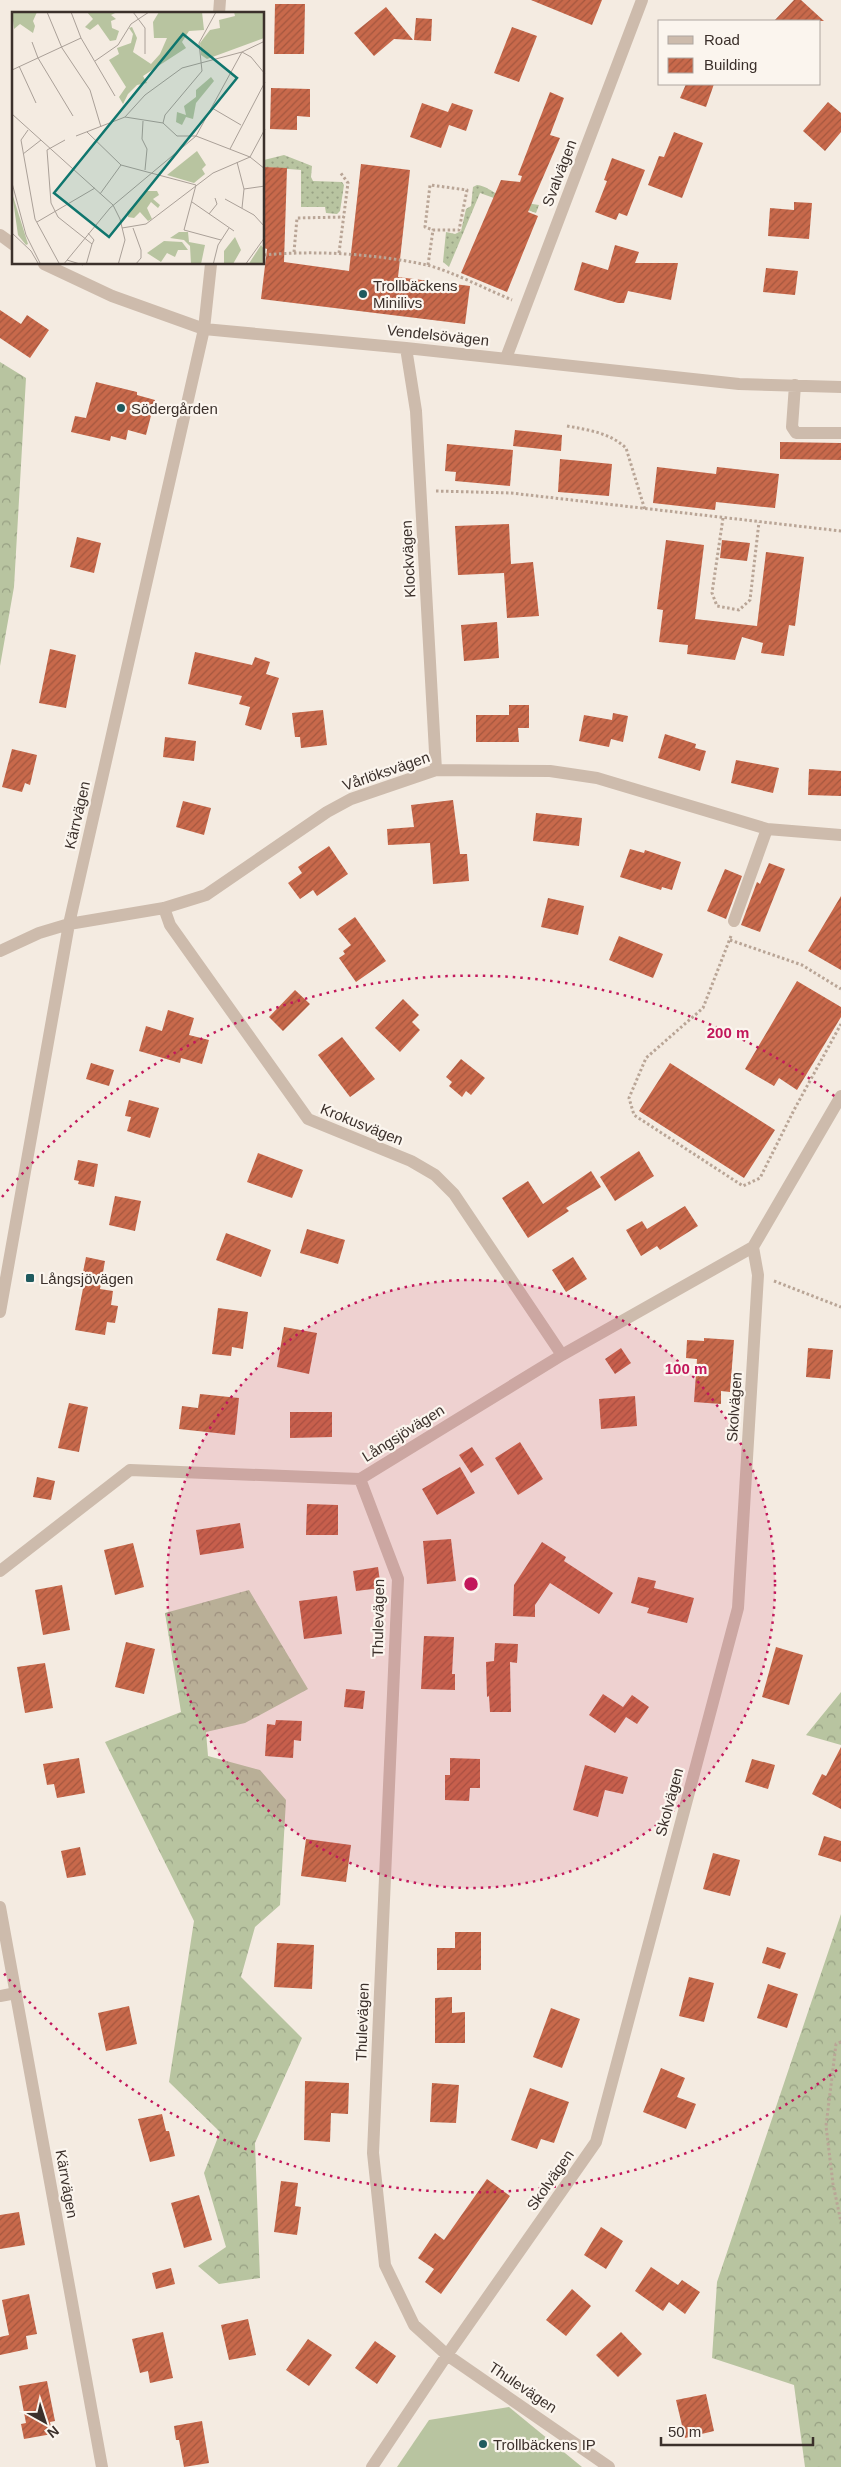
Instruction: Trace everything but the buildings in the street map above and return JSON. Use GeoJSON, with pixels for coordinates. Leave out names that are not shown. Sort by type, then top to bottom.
{"type":"FeatureCollection","features":[{"type":"Feature","properties":{"kind":"street","name":"Svalvägen"},"geometry":{"type":"LineString","coordinates":[[506,358],[642,0]]}},
{"type":"Feature","properties":{"kind":"street"},"geometry":{"type":"LineString","coordinates":[[0,235],[12,244]]}},
{"type":"Feature","properties":{"kind":"street","name":"Vendelsövägen"},"geometry":{"type":"LineString","coordinates":[[46,265],[112,296],[204,330],[506,358],[739,384],[841,386]]}},
{"type":"Feature","properties":{"kind":"street","name":"Kärrvägen"},"geometry":{"type":"LineString","coordinates":[[0,1312],[69,924],[204,330],[211,265]]}},
{"type":"Feature","properties":{"kind":"street","name":"Klockvägen"},"geometry":{"type":"LineString","coordinates":[[406,348],[416,411],[436,770]]}},
{"type":"Feature","properties":{"kind":"street"},"geometry":{"type":"LineString","coordinates":[[795,385],[792,427],[796,433],[841,433]]}},
{"type":"Feature","properties":{"kind":"street","name":"Vårlöksvägen"},"geometry":{"type":"LineString","coordinates":[[0,951],[39,933],[69,924],[164,908],[206,895],[327,812],[351,799],[436,770],[550,772],[597,778],[767,829],[841,835]]}},
{"type":"Feature","properties":{"kind":"street"},"geometry":{"type":"LineString","coordinates":[[734,921],[767,829]]}},
{"type":"Feature","properties":{"kind":"street","name":"Krokusvägen"},"geometry":{"type":"LineString","coordinates":[[164,908],[170,925],[308,1119],[410,1162],[435,1175],[454,1194],[562,1355]]}},
{"type":"Feature","properties":{"kind":"street"},"geometry":{"type":"LineString","coordinates":[[753,1247],[841,1096]]}},
{"type":"Feature","properties":{"kind":"street","name":"Långsjövägen"},"geometry":{"type":"LineString","coordinates":[[0,1571],[130,1470],[360,1479],[562,1355],[753,1247]]}},
{"type":"Feature","properties":{"kind":"street","name":"Skolvägen"},"geometry":{"type":"LineString","coordinates":[[372,2467],[447,2355],[596,2142],[738,1608],[758,1276],[753,1247]]}},
{"type":"Feature","properties":{"kind":"street","name":"Thulevägen"},"geometry":{"type":"LineString","coordinates":[[360,1479],[398,1579],[373,2152],[385,2265],[414,2325],[447,2355],[609,2467]]}},
{"type":"Feature","properties":{"kind":"street","name":"Kärrvägen"},"geometry":{"type":"LineString","coordinates":[[0,1906],[102,2467]]}},
{"type":"Feature","properties":{"kind":"street"},"geometry":{"type":"LineString","coordinates":[[0,1996],[16,1993]]}},
{"type":"Feature","properties":{"kind":"path"},"geometry":{"type":"LineString","coordinates":[[339,253],[348,183],[340,172]]}},
{"type":"Feature","properties":{"kind":"path"},"geometry":{"type":"LineString","coordinates":[[430,185],[467,190],[459,230],[433,230],[425,227],[430,185]]}},
{"type":"Feature","properties":{"kind":"path"},"geometry":{"type":"LineString","coordinates":[[294,252],[297,218],[344,217]]}},
{"type":"Feature","properties":{"kind":"path"},"geometry":{"type":"LineString","coordinates":[[428,265],[433,230]]}},
{"type":"Feature","properties":{"kind":"path"},"geometry":{"type":"LineString","coordinates":[[265,255],[294,252],[339,253],[428,265],[526,306]]}},
{"type":"Feature","properties":{"kind":"path"},"geometry":{"type":"LineString","coordinates":[[567,426],[607,435],[619,441],[626,448],[645,510]]}},
{"type":"Feature","properties":{"kind":"path"},"geometry":{"type":"LineString","coordinates":[[420,491],[511,493],[606,503],[645,510],[841,531]]}},
{"type":"Feature","properties":{"kind":"path"},"geometry":{"type":"LineString","coordinates":[[723,518],[712,600],[717,606],[728,609],[739,610],[750,600],[759,522]]}},
{"type":"Feature","properties":{"kind":"path"},"geometry":{"type":"LineString","coordinates":[[734,921],[730,940],[703,1008],[646,1058],[629,1098],[634,1116],[743,1186],[760,1178],[794,1110],[841,1024]]}},
{"type":"Feature","properties":{"kind":"path"},"geometry":{"type":"LineString","coordinates":[[730,940],[802,965],[841,989]]}},
{"type":"Feature","properties":{"kind":"path"},"geometry":{"type":"LineString","coordinates":[[758,1276],[841,1307]]}},
{"type":"Feature","properties":{"kind":"path"},"geometry":{"type":"LineString","coordinates":[[841,2042],[836,2044],[826,2126],[833,2184],[841,2222]]}},
{"type":"Feature","properties":{"kind":"green space"},"geometry":{"type":"Polygon","coordinates":[[[284,155],[312,166],[311,177],[313,181],[342,182],[344,185],[340,211],[337,214],[326,213],[325,207],[301,207],[301,170],[265,167],[265,160],[284,155]]]}},
{"type":"Feature","properties":{"kind":"green space"},"geometry":{"type":"Polygon","coordinates":[[[477,185],[509,199],[539,205],[536,213],[480,193],[449,267],[443,262],[446,232],[455,234],[461,231],[466,209],[471,206],[473,187],[477,185]]]}},
{"type":"Feature","properties":{"kind":"green space"},"geometry":{"type":"Polygon","coordinates":[[[0,362],[26,378],[14,587],[0,666],[0,362]]]}},
{"type":"Feature","properties":{"kind":"green space"},"geometry":{"type":"Polygon","coordinates":[[[249,1590],[308,1689],[245,1723],[206,1732],[208,1756],[260,1770],[286,1800],[280,1905],[255,1927],[241,1977],[302,2038],[255,2143],[260,2278],[219,2284],[198,2266],[226,2247],[204,2173],[220,2132],[169,2082],[194,1921],[105,1742],[181,1712],[165,1613],[249,1590]]]}},
{"type":"Feature","properties":{"kind":"green space"},"geometry":{"type":"Polygon","coordinates":[[[841,1692],[841,1745],[806,1735],[841,1692]]]}},
{"type":"Feature","properties":{"kind":"green space"},"geometry":{"type":"Polygon","coordinates":[[[841,1914],[841,2467],[805,2467],[794,2385],[712,2358],[717,2282],[841,1914]]]}},
{"type":"Feature","properties":{"kind":"green space","name":"Trollbäckens IP"},"geometry":{"type":"Polygon","coordinates":[[[509,2407],[582,2467],[397,2467],[429,2420],[509,2407]]]}},
{"type":"Feature","properties":{"kind":"place","name":"Trollbäckens Minilivs"},"geometry":{"type":"Point","coordinates":[363,294]}},
{"type":"Feature","properties":{"kind":"place","name":"Södergården"},"geometry":{"type":"Point","coordinates":[121,408]}},
{"type":"Feature","properties":{"kind":"place","name":"Långsjövägen"},"geometry":{"type":"Point","coordinates":[30,1278]}},
{"type":"Feature","properties":{"kind":"place","name":"Trollbäckens IP"},"geometry":{"type":"Point","coordinates":[483,2444]}}]}
